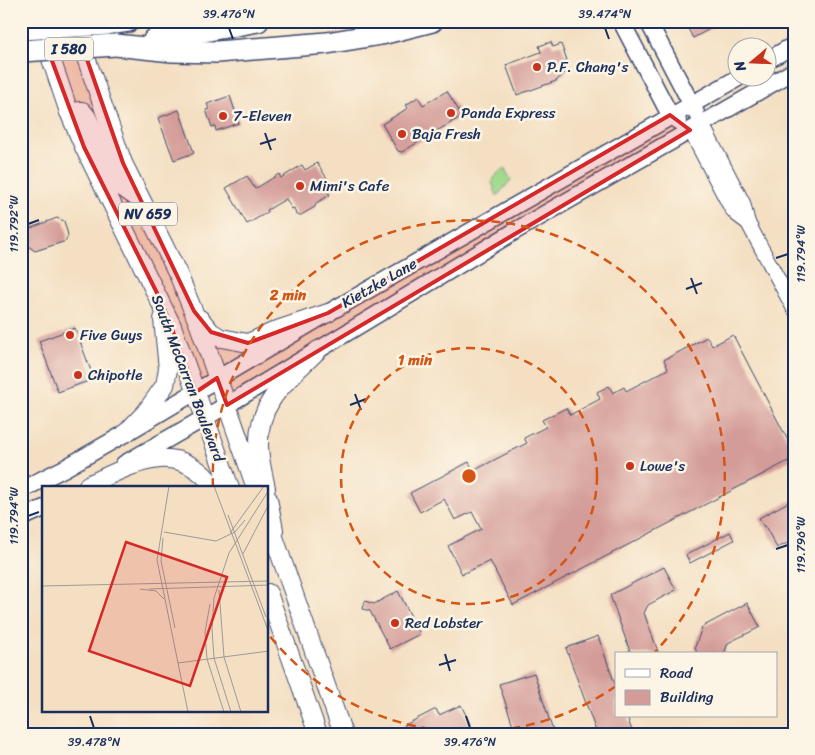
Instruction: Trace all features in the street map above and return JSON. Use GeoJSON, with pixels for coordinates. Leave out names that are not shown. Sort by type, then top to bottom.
{"type":"FeatureCollection","features":[{"type":"Feature","properties":{"kind":"highway","name":"I 580"},"geometry":{"type":"LineString","coordinates":[[21,51],[116,45],[172,38],[258,21]]}},
{"type":"Feature","properties":{"kind":"highway"},"geometry":{"type":"LineString","coordinates":[[116,45],[172,51],[217,52],[327,43],[381,34],[432,21]]}},
{"type":"Feature","properties":{"kind":"highway","name":"I 580"},"geometry":{"type":"LineString","coordinates":[[21,29],[116,22]]}},
{"type":"Feature","properties":{"kind":"main road","name":"South McCarran Boulevard"},"geometry":{"type":"LineString","coordinates":[[38,21],[69,112],[92,164],[162,304],[182,352],[229,486]]}},
{"type":"Feature","properties":{"kind":"main road","name":"South McCarran Boulevard"},"geometry":{"type":"LineString","coordinates":[[74,21],[116,145],[194,311],[255,486]]}},
{"type":"Feature","properties":{"kind":"main road"},"geometry":{"type":"LineString","coordinates":[[621,21],[670,115],[696,127]]}},
{"type":"Feature","properties":{"kind":"main road"},"geometry":{"type":"LineString","coordinates":[[648,21],[691,104],[696,127]]}},
{"type":"Feature","properties":{"kind":"main road"},"geometry":{"type":"LineString","coordinates":[[778,54],[794,45]]}},
{"type":"Feature","properties":{"kind":"main road","name":"Kietzke Lane"},"geometry":{"type":"LineString","coordinates":[[86,486],[226,405],[515,231],[794,71]]}},
{"type":"Feature","properties":{"kind":"main road","name":"Kietzke Lane"},"geometry":{"type":"LineString","coordinates":[[21,490],[66,468],[328,313],[670,115],[728,84]]}},
{"type":"Feature","properties":{"kind":"main road"},"geometry":{"type":"LineString","coordinates":[[69,112],[82,111],[87,117],[119,185],[140,199]]}},
{"type":"Feature","properties":{"kind":"main road"},"geometry":{"type":"LineString","coordinates":[[126,433],[146,412],[165,385],[168,369],[162,304]]}},
{"type":"Feature","properties":{"kind":"main road"},"geometry":{"type":"LineString","coordinates":[[194,311],[211,332],[221,338],[248,343],[280,329],[328,313]]}},
{"type":"Feature","properties":{"kind":"main road"},"geometry":{"type":"LineString","coordinates":[[266,486],[259,445],[263,414],[278,390],[318,350]]}},
{"type":"Feature","properties":{"kind":"main road"},"geometry":{"type":"LineString","coordinates":[[86,486],[130,466],[166,457],[185,461],[195,467],[213,486]]}},
{"type":"Feature","properties":{"kind":"main road"},"geometry":{"type":"LineString","coordinates":[[269,504],[280,555]]}},
{"type":"Feature","properties":{"kind":"main road"},"geometry":{"type":"LineString","coordinates":[[21,518],[42,509]]}},
{"type":"Feature","properties":{"kind":"main road"},"geometry":{"type":"LineString","coordinates":[[269,523],[343,734]]}},
{"type":"Feature","properties":{"kind":"main road"},"geometry":{"type":"LineString","coordinates":[[269,595],[318,734]]}},
{"type":"Feature","properties":{"kind":"main road"},"geometry":{"type":"LineString","coordinates":[[302,690],[310,687],[316,692],[332,734]]}},
{"type":"Feature","properties":{"kind":"street"},"geometry":{"type":"LineString","coordinates":[[696,127],[731,208],[748,223],[794,308]]}},
{"type":"Feature","properties":{"kind":"highlighted area"},"geometry":{"type":"Polygon","coordinates":[[[83,48],[123,163],[194,311],[211,332],[248,343],[328,313],[670,115],[690,130],[227,405],[217,378],[196,392],[162,303],[84,147],[48,50],[83,48]]]}},
{"type":"Feature","properties":{"kind":"green space"},"geometry":{"type":"Polygon","coordinates":[[[504,168],[511,180],[497,196],[492,182],[496,175],[504,168]]]}},
{"type":"Feature","properties":{"kind":"building"},"geometry":{"type":"Polygon","coordinates":[[[684,21],[725,21],[693,38],[684,21]]]}},
{"type":"Feature","properties":{"kind":"building","name":"P.F. Chang's"},"geometry":{"type":"Polygon","coordinates":[[[551,42],[553,47],[561,44],[567,60],[565,61],[566,72],[556,81],[517,95],[506,65],[541,52],[539,46],[551,42]]]}},
{"type":"Feature","properties":{"kind":"building"},"geometry":{"type":"Polygon","coordinates":[[[447,91],[462,116],[402,152],[398,151],[382,124],[408,108],[406,105],[418,97],[423,105],[447,91]]]}},
{"type":"Feature","properties":{"kind":"building","name":"7-Eleven"},"geometry":{"type":"Polygon","coordinates":[[[230,96],[239,123],[216,131],[215,126],[212,127],[206,110],[209,109],[207,104],[230,96]]]}},
{"type":"Feature","properties":{"kind":"building"},"geometry":{"type":"Polygon","coordinates":[[[179,110],[194,153],[174,160],[158,118],[179,110]]]}},
{"type":"Feature","properties":{"kind":"building","name":"Mimi's Cafe"},"geometry":{"type":"Polygon","coordinates":[[[317,163],[334,189],[328,193],[330,195],[316,203],[315,207],[301,215],[296,215],[294,208],[292,209],[286,199],[247,224],[226,188],[247,176],[255,189],[279,174],[281,178],[302,165],[305,170],[317,163]]]}},
{"type":"Feature","properties":{"kind":"building"},"geometry":{"type":"Polygon","coordinates":[[[57,218],[64,221],[68,235],[66,241],[35,251],[28,246],[23,231],[57,218]]]}},
{"type":"Feature","properties":{"kind":"building"},"geometry":{"type":"Polygon","coordinates":[[[75,328],[94,379],[58,392],[39,341],[75,328]]]}},
{"type":"Feature","properties":{"kind":"building","name":"Lowe's"},"geometry":{"type":"Polygon","coordinates":[[[733,335],[794,452],[794,458],[513,605],[490,561],[462,574],[448,546],[481,529],[472,512],[455,520],[444,499],[420,512],[410,493],[469,462],[473,471],[527,443],[524,438],[546,427],[542,420],[566,408],[570,415],[600,399],[597,392],[609,386],[613,393],[624,387],[626,391],[668,369],[664,360],[707,337],[712,346],[733,335]]]}},
{"type":"Feature","properties":{"kind":"building"},"geometry":{"type":"Polygon","coordinates":[[[794,499],[794,540],[777,548],[759,518],[794,499]]]}},
{"type":"Feature","properties":{"kind":"building"},"geometry":{"type":"Polygon","coordinates":[[[730,532],[734,540],[690,563],[686,555],[730,532]]]}},
{"type":"Feature","properties":{"kind":"building"},"geometry":{"type":"Polygon","coordinates":[[[664,567],[676,590],[648,605],[644,613],[658,652],[630,652],[610,595],[664,567]]]}},
{"type":"Feature","properties":{"kind":"building","name":"Red Lobster"},"geometry":{"type":"Polygon","coordinates":[[[398,591],[420,634],[390,649],[370,611],[363,609],[365,601],[374,604],[398,591]]]}},
{"type":"Feature","properties":{"kind":"building"},"geometry":{"type":"Polygon","coordinates":[[[747,603],[760,627],[728,643],[725,652],[696,652],[695,647],[702,627],[747,603]]]}},
{"type":"Feature","properties":{"kind":"building"},"geometry":{"type":"Polygon","coordinates":[[[598,636],[615,684],[615,718],[628,718],[633,734],[597,734],[566,648],[598,636]]]}},
{"type":"Feature","properties":{"kind":"building"},"geometry":{"type":"Polygon","coordinates":[[[534,673],[554,734],[516,734],[499,684],[534,673]]]}},
{"type":"Feature","properties":{"kind":"building"},"geometry":{"type":"Polygon","coordinates":[[[461,705],[475,734],[402,734],[405,725],[436,709],[439,715],[461,705]]]}},
{"type":"Feature","properties":{"kind":"place","name":"P.F. Chang's"},"geometry":{"type":"Point","coordinates":[537,67]}},
{"type":"Feature","properties":{"kind":"place","name":"Panda Express"},"geometry":{"type":"Point","coordinates":[451,113]}},
{"type":"Feature","properties":{"kind":"place","name":"7-Eleven"},"geometry":{"type":"Point","coordinates":[223,116]}},
{"type":"Feature","properties":{"kind":"place","name":"Baja Fresh"},"geometry":{"type":"Point","coordinates":[402,134]}},
{"type":"Feature","properties":{"kind":"place","name":"Mimi's Cafe"},"geometry":{"type":"Point","coordinates":[300,186]}},
{"type":"Feature","properties":{"kind":"place","name":"Five Guys"},"geometry":{"type":"Point","coordinates":[70,335]}},
{"type":"Feature","properties":{"kind":"place","name":"Chipotle"},"geometry":{"type":"Point","coordinates":[78,375]}},
{"type":"Feature","properties":{"kind":"place","name":"Lowe's"},"geometry":{"type":"Point","coordinates":[630,466]}},
{"type":"Feature","properties":{"kind":"place","name":"Red Lobster"},"geometry":{"type":"Point","coordinates":[395,623]}}]}
